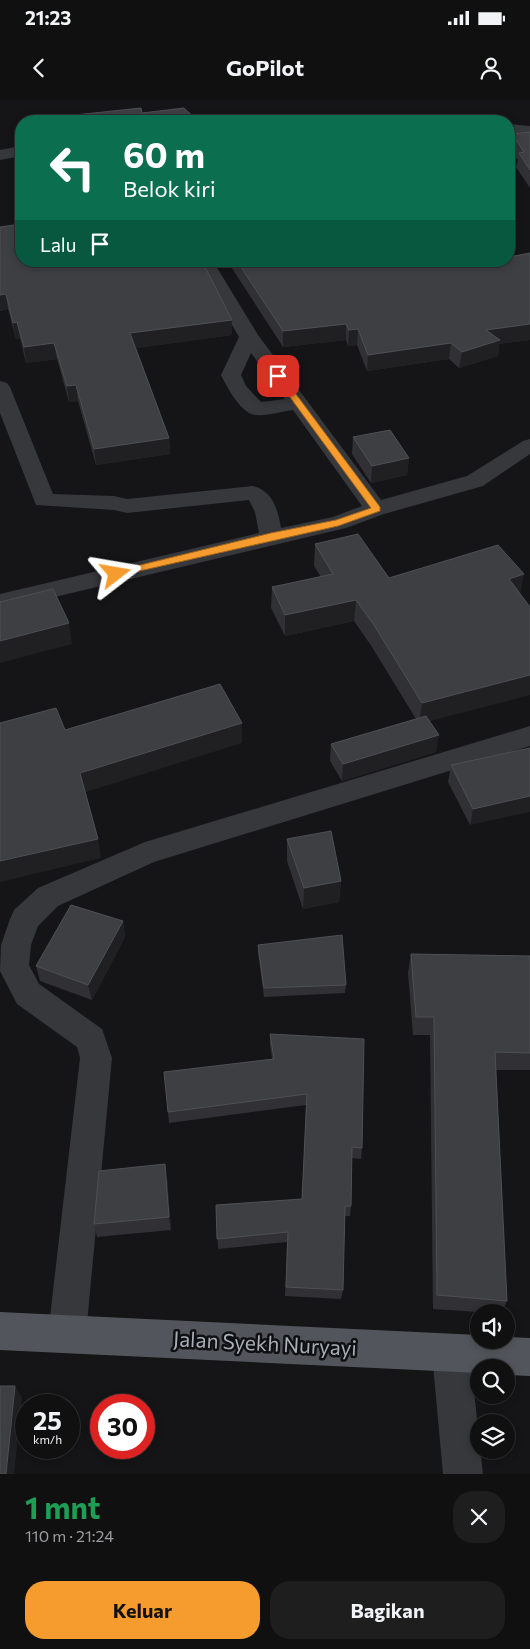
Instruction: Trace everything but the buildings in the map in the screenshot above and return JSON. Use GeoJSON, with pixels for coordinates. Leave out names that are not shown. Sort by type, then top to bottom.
{"type":"FeatureCollection","features":[{"type":"Feature","properties":{"kind":"main road","name":"Jalan Syekh Nuryayi"},"geometry":{"type":"LineString","coordinates":[[0,1330],[530,1357]]}},
{"type":"Feature","properties":{"kind":"street"},"geometry":{"type":"LineString","coordinates":[[515,130],[530,131]]}},
{"type":"Feature","properties":{"kind":"street"},"geometry":{"type":"LineString","coordinates":[[0,155],[15,152]]}},
{"type":"Feature","properties":{"kind":"street"},"geometry":{"type":"LineString","coordinates":[[208,267],[250,337],[376,509]]}},
{"type":"Feature","properties":{"kind":"street"},"geometry":{"type":"LineString","coordinates":[[250,337],[231,375],[237,388],[253,408],[298,403]]}},
{"type":"Feature","properties":{"kind":"street"},"geometry":{"type":"LineString","coordinates":[[0,387],[44,500],[114,503],[127,506],[253,493],[260,497],[264,505],[271,536]]}},
{"type":"Feature","properties":{"kind":"street"},"geometry":{"type":"LineString","coordinates":[[0,602],[271,536],[338,523],[376,509],[475,481],[530,445]]}},
{"type":"Feature","properties":{"kind":"street"},"geometry":{"type":"LineString","coordinates":[[67,1334],[96,1058],[91,1039],[28,994],[13,966],[16,945],[24,919],[48,896],[144,853],[530,736]]}},
{"type":"Feature","properties":{"kind":"street"},"geometry":{"type":"LineString","coordinates":[[452,1354],[463,1474]]}},
{"type":"Feature","properties":{"kind":"route"},"geometry":{"type":"LineString","coordinates":[[116,574],[271,536],[338,523],[376,509],[278,376]]}}]}
